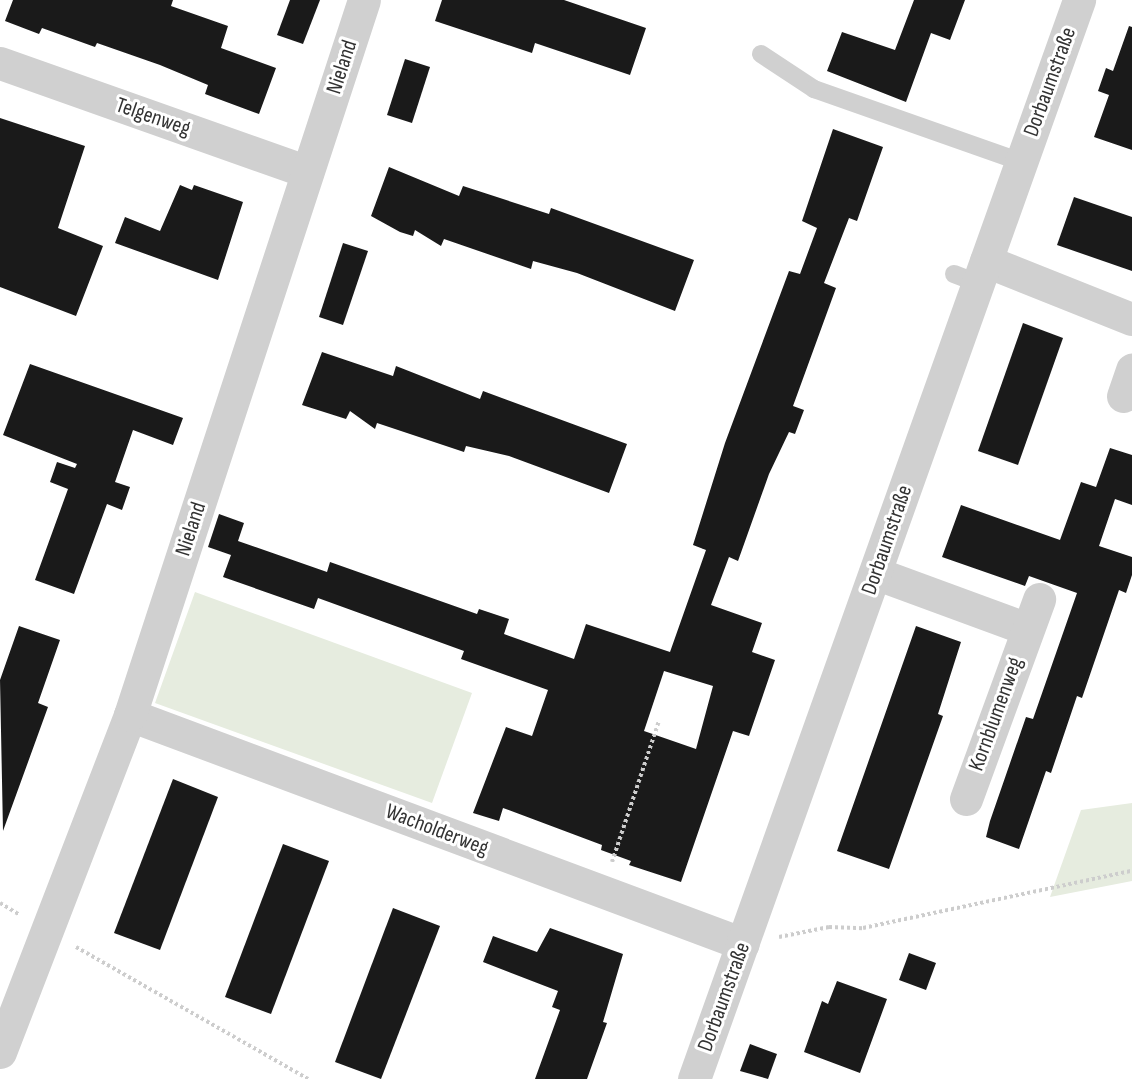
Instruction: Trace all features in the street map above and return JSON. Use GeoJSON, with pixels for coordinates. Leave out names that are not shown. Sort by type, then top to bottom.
{"type":"FeatureCollection","features":[{"type":"Feature","properties":{"kind":"street","name":"Nieland"},"geometry":{"type":"LineString","coordinates":[[0,1052],[49,931],[130,715],[364,0]]}},
{"type":"Feature","properties":{"kind":"street","name":"Dorbaumstraße"},"geometry":{"type":"LineString","coordinates":[[694,1079],[757,941],[973,273],[1021,162],[1079,0]]}},
{"type":"Feature","properties":{"kind":"street","name":"Telgenweg"},"geometry":{"type":"LineString","coordinates":[[0,63],[307,172]]}},
{"type":"Feature","properties":{"kind":"street"},"geometry":{"type":"LineString","coordinates":[[973,273],[1132,319]]}},
{"type":"Feature","properties":{"kind":"street","name":"Kornblumenweg"},"geometry":{"type":"LineString","coordinates":[[875,573],[1027,629]]}},
{"type":"Feature","properties":{"kind":"street","name":"Kornblumenweg"},"geometry":{"type":"LineString","coordinates":[[966,799],[1039,599]]}},
{"type":"Feature","properties":{"kind":"street","name":"Wacholderweg"},"geometry":{"type":"LineString","coordinates":[[130,715],[601,894],[757,941]]}},
{"type":"Feature","properties":{"kind":"lane"},"geometry":{"type":"LineString","coordinates":[[761,54],[814,89],[1021,162]]}},
{"type":"Feature","properties":{"kind":"path"},"geometry":{"type":"LineString","coordinates":[[601,894],[659,721]]}},
{"type":"Feature","properties":{"kind":"path"},"geometry":{"type":"LineString","coordinates":[[757,941],[829,927],[863,928],[1132,871]]}},
{"type":"Feature","properties":{"kind":"path"},"geometry":{"type":"LineString","coordinates":[[49,931],[308,1079]]}},
{"type":"Feature","properties":{"kind":"shaded area"},"geometry":{"type":"Polygon","coordinates":[[[195,592],[472,693],[432,803],[155,703],[195,592]]]}},
{"type":"Feature","properties":{"kind":"shaded area"},"geometry":{"type":"Polygon","coordinates":[[[1132,803],[1132,881],[1050,897],[1081,810],[1132,803]]]}},
{"type":"Feature","properties":{"kind":"building"},"geometry":{"type":"Polygon","coordinates":[[[13,0],[173,0],[171,6],[228,26],[221,48],[276,68],[259,114],[205,94],[208,85],[160,65],[97,43],[95,47],[42,28],[39,34],[5,21],[13,0]]]}},
{"type":"Feature","properties":{"kind":"building"},"geometry":{"type":"Polygon","coordinates":[[[290,0],[320,0],[303,44],[277,35],[290,0]]]}},
{"type":"Feature","properties":{"kind":"building"},"geometry":{"type":"Polygon","coordinates":[[[442,0],[564,0],[646,28],[630,75],[535,43],[532,53],[435,21],[442,0]]]}},
{"type":"Feature","properties":{"kind":"building"},"geometry":{"type":"Polygon","coordinates":[[[914,0],[965,0],[950,40],[931,33],[906,102],[827,71],[842,32],[895,50],[914,0]]]}},
{"type":"Feature","properties":{"kind":"building"},"geometry":{"type":"Polygon","coordinates":[[[1129,26],[1132,27],[1132,150],[1094,137],[1109,95],[1098,91],[1106,68],[1113,71],[1129,26]]]}},
{"type":"Feature","properties":{"kind":"building"},"geometry":{"type":"Polygon","coordinates":[[[405,59],[430,67],[412,123],[387,115],[405,59]]]}},
{"type":"Feature","properties":{"kind":"building"},"geometry":{"type":"Polygon","coordinates":[[[0,118],[85,146],[58,228],[103,246],[76,316],[0,287],[0,118]]]}},
{"type":"Feature","properties":{"kind":"building"},"geometry":{"type":"Polygon","coordinates":[[[833,129],[883,147],[857,221],[849,218],[824,283],[836,288],[793,406],[804,410],[795,434],[789,432],[769,474],[738,561],[729,557],[711,605],[762,623],[752,652],[775,660],[749,736],[733,731],[681,882],[629,865],[631,861],[601,850],[602,845],[503,808],[499,821],[473,813],[506,727],[532,736],[548,690],[461,659],[464,651],[318,598],[314,609],[223,577],[231,555],[208,547],[219,514],[244,523],[238,541],[327,572],[330,562],[477,614],[479,609],[509,619],[504,634],[574,659],[586,624],[670,652],[706,550],[693,545],[725,443],[789,271],[800,274],[817,228],[802,221],[833,129]],[[664,671],[644,731],[696,749],[713,686],[664,671]]]}},
{"type":"Feature","properties":{"kind":"building"},"geometry":{"type":"Polygon","coordinates":[[[389,167],[459,196],[463,186],[549,214],[551,208],[694,260],[675,311],[577,273],[533,261],[531,269],[444,239],[441,246],[415,230],[413,236],[400,232],[371,216],[389,167]]]}},
{"type":"Feature","properties":{"kind":"building"},"geometry":{"type":"Polygon","coordinates":[[[180,185],[192,190],[194,185],[243,202],[218,280],[115,243],[125,217],[160,231],[180,185]]]}},
{"type":"Feature","properties":{"kind":"building"},"geometry":{"type":"Polygon","coordinates":[[[1074,197],[1132,217],[1132,271],[1057,245],[1074,197]]]}},
{"type":"Feature","properties":{"kind":"building"},"geometry":{"type":"Polygon","coordinates":[[[343,243],[368,251],[343,325],[319,317],[343,243]]]}},
{"type":"Feature","properties":{"kind":"building"},"geometry":{"type":"Polygon","coordinates":[[[1023,323],[1063,338],[1018,465],[978,451],[1023,323]]]}},
{"type":"Feature","properties":{"kind":"building"},"geometry":{"type":"Polygon","coordinates":[[[322,352],[393,376],[396,366],[480,399],[483,391],[627,444],[609,493],[509,456],[466,446],[464,452],[377,423],[375,429],[350,411],[346,419],[302,405],[322,352]]]}},
{"type":"Feature","properties":{"kind":"building"},"geometry":{"type":"Polygon","coordinates":[[[30,364],[183,418],[173,445],[133,430],[115,482],[130,487],[122,510],[107,504],[74,594],[35,580],[68,489],[50,482],[57,462],[75,468],[77,464],[3,435],[30,364]]]}},
{"type":"Feature","properties":{"kind":"building"},"geometry":{"type":"Polygon","coordinates":[[[1110,448],[1132,455],[1132,505],[1115,499],[1099,546],[1132,557],[1132,575],[1126,593],[1119,590],[1082,698],[1077,696],[1051,773],[1046,771],[1019,849],[986,837],[1026,717],[1033,719],[1077,593],[1029,576],[1025,586],[942,557],[961,505],[1060,540],[1081,482],[1096,487],[1110,448]]]}},
{"type":"Feature","properties":{"kind":"building"},"geometry":{"type":"Polygon","coordinates":[[[19,626],[60,640],[38,703],[48,707],[3,831],[0,680],[19,626]]]}},
{"type":"Feature","properties":{"kind":"building"},"geometry":{"type":"Polygon","coordinates":[[[916,626],[961,642],[938,714],[943,716],[889,869],[837,851],[916,626]]]}},
{"type":"Feature","properties":{"kind":"building"},"geometry":{"type":"Polygon","coordinates":[[[173,779],[218,797],[160,950],[114,933],[173,779]]]}},
{"type":"Feature","properties":{"kind":"building"},"geometry":{"type":"Polygon","coordinates":[[[283,844],[329,861],[271,1014],[225,997],[283,844]]]}},
{"type":"Feature","properties":{"kind":"building"},"geometry":{"type":"Polygon","coordinates":[[[393,908],[440,926],[381,1079],[335,1062],[393,908]]]}},
{"type":"Feature","properties":{"kind":"building"},"geometry":{"type":"Polygon","coordinates":[[[550,928],[623,954],[603,1022],[607,1023],[587,1079],[535,1079],[560,1010],[552,1007],[558,991],[483,962],[493,936],[537,952],[550,928]]]}},
{"type":"Feature","properties":{"kind":"building"},"geometry":{"type":"Polygon","coordinates":[[[909,953],[936,963],[926,990],[899,980],[909,953]]]}},
{"type":"Feature","properties":{"kind":"building"},"geometry":{"type":"Polygon","coordinates":[[[837,981],[887,999],[860,1073],[804,1052],[822,1001],[828,1004],[837,981]]]}},
{"type":"Feature","properties":{"kind":"building"},"geometry":{"type":"Polygon","coordinates":[[[750,1044],[777,1054],[768,1079],[740,1071],[750,1044]]]}}]}
